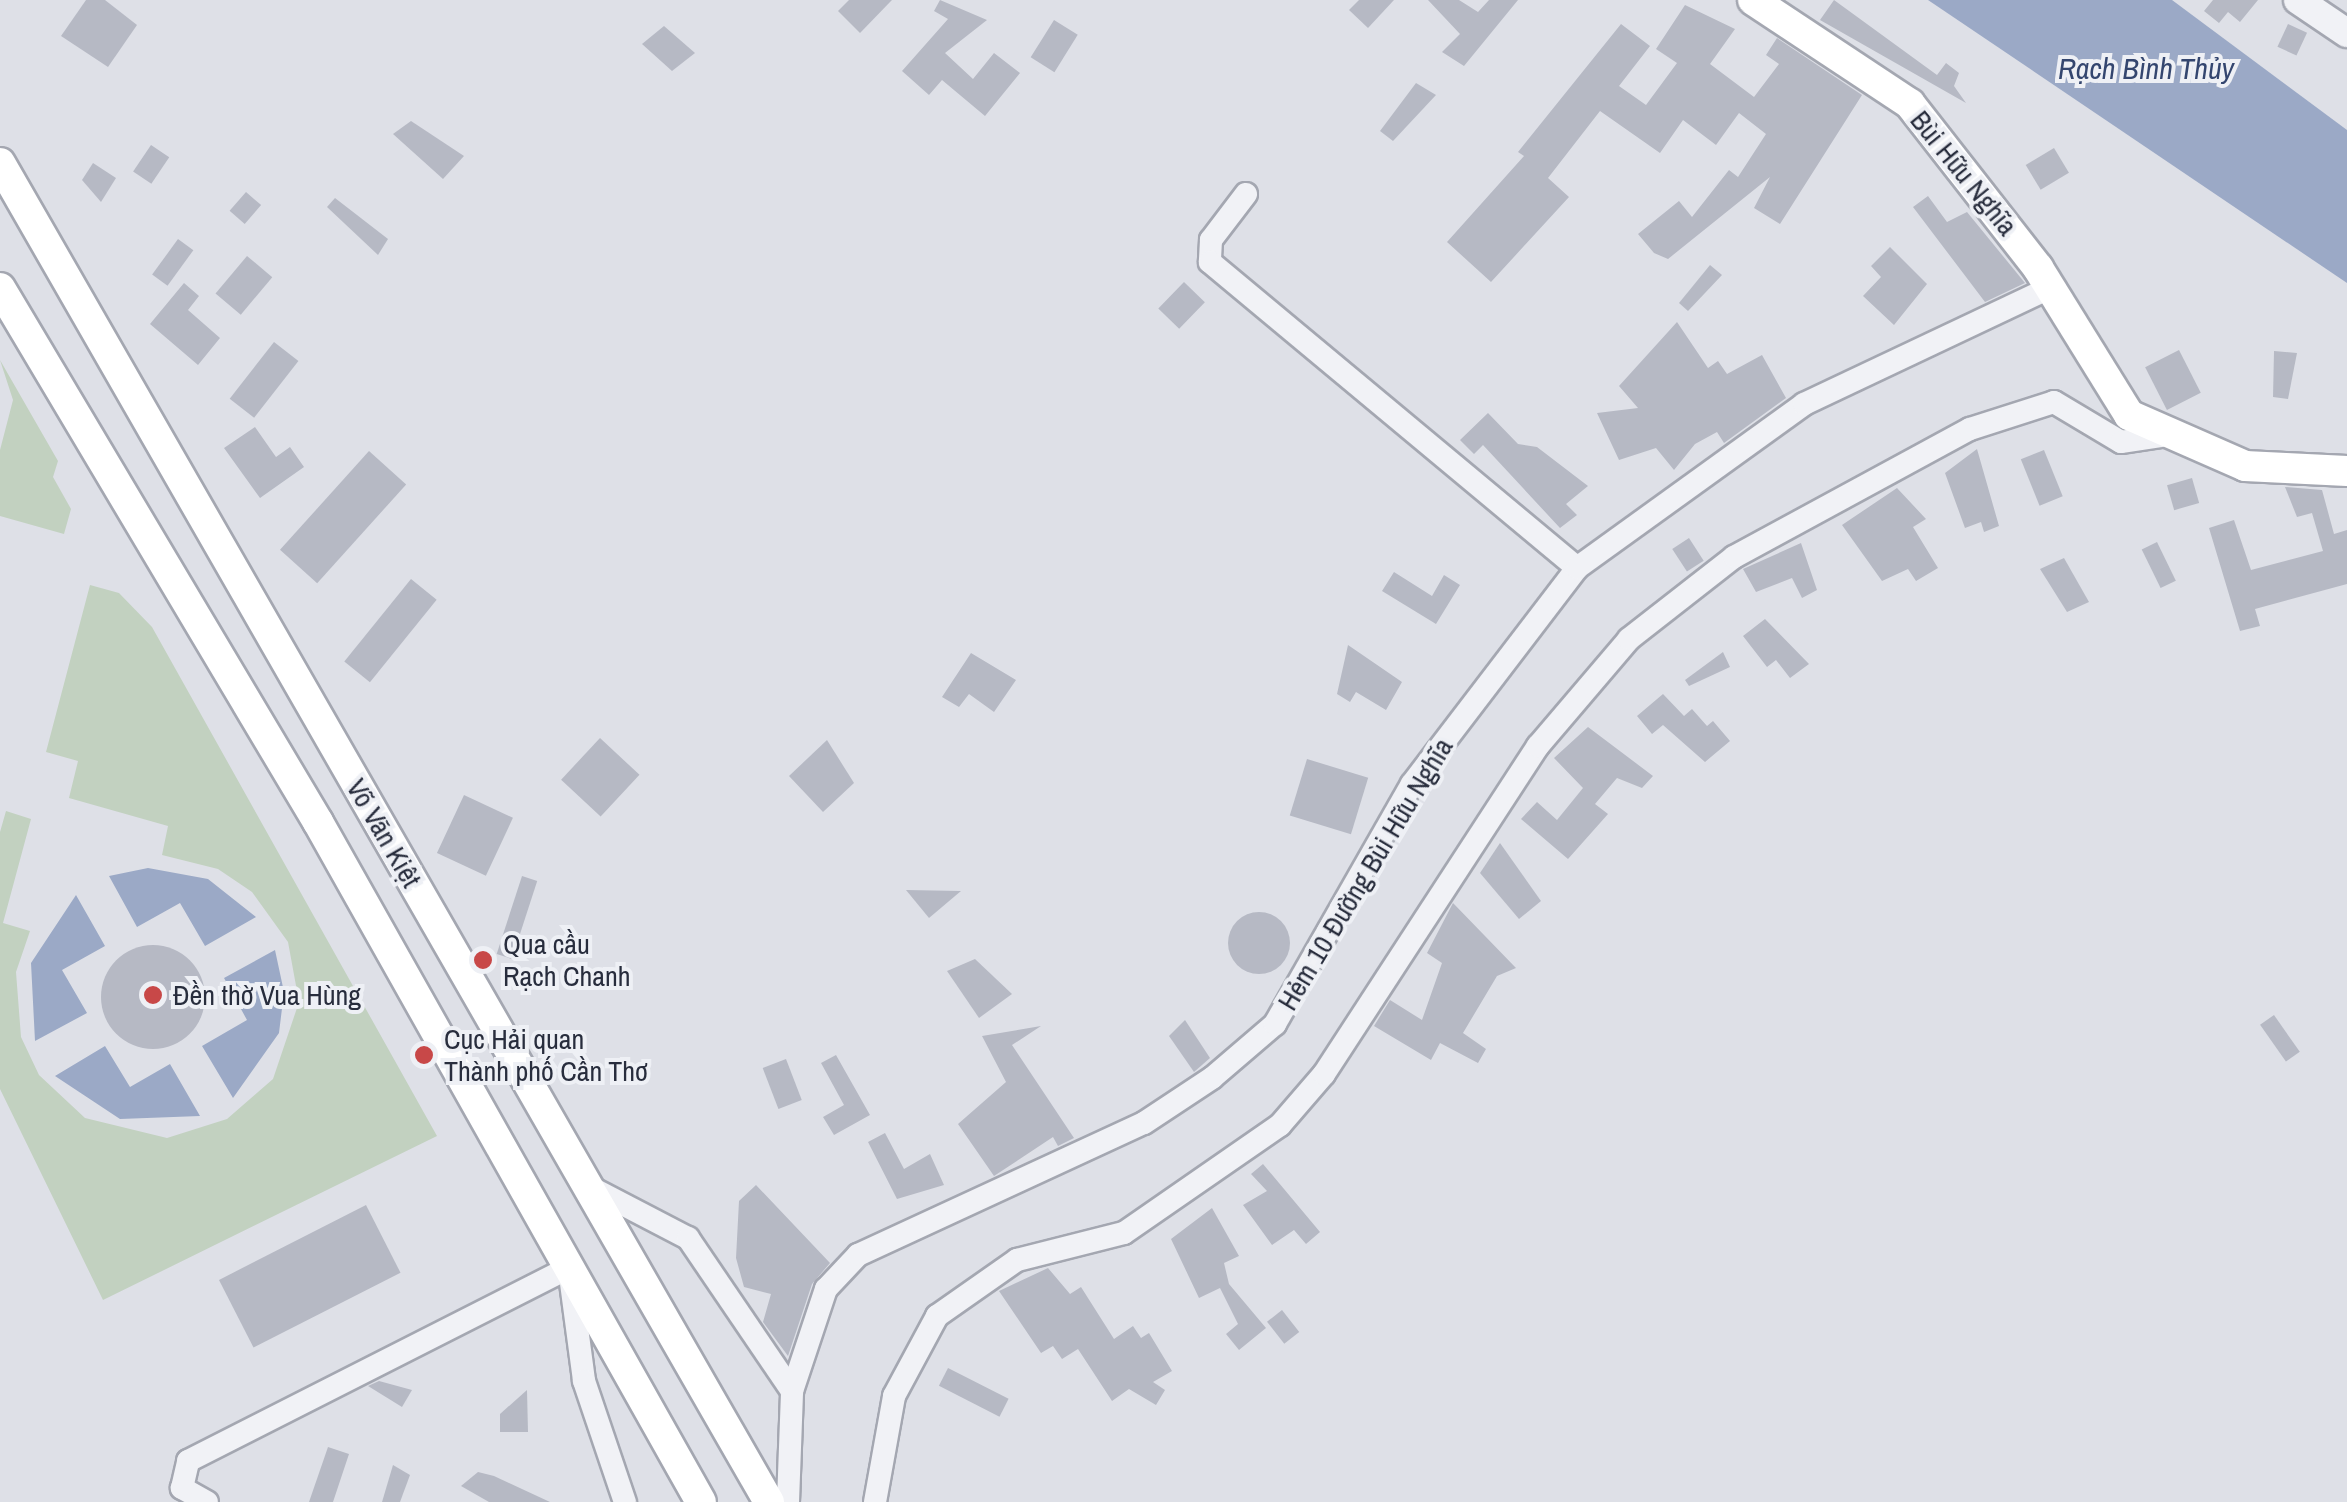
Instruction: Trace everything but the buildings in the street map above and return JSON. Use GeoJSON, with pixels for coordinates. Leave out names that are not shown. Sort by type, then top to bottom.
{"type":"FeatureCollection","features":[{"type":"Feature","properties":{"kind":"main road","name":"Bùi Hữu Nghĩa"},"geometry":{"type":"LineString","coordinates":[[1752,0],[1910,104],[2054,292],[2129,416],[2161,436]]}},
{"type":"Feature","properties":{"kind":"main road","name":"Võ Văn Kiệt"},"geometry":{"type":"LineString","coordinates":[[0,163],[769,1502]]}},
{"type":"Feature","properties":{"kind":"main road","name":"Võ Văn Kiệt"},"geometry":{"type":"LineString","coordinates":[[0,288],[701,1502]]}},
{"type":"Feature","properties":{"kind":"main road"},"geometry":{"type":"LineString","coordinates":[[2161,436],[2245,466],[2347,471]]}},
{"type":"Feature","properties":{"kind":"street"},"geometry":{"type":"LineString","coordinates":[[2298,0],[2347,33]]}},
{"type":"Feature","properties":{"kind":"street"},"geometry":{"type":"LineString","coordinates":[[1246,194],[1212,240],[1210,262],[1578,568]]}},
{"type":"Feature","properties":{"kind":"street","name":"Hẻm 10 Đường Bùi Hữu Nghĩa"},"geometry":{"type":"LineString","coordinates":[[788,1502],[793,1449],[792,1391],[826,1289],[858,1254],[1144,1123],[1275,1024],[1412,784],[1578,568],[1804,404],[2054,292]]}},
{"type":"Feature","properties":{"kind":"street"},"geometry":{"type":"LineString","coordinates":[[875,1502],[898,1384],[937,1316],[1018,1260],[1124,1234],[1280,1124],[1324,1074],[1546,734],[1629,639],[1734,557],[1970,429],[2054,402],[2120,442],[2161,436]]}},
{"type":"Feature","properties":{"kind":"street"},"geometry":{"type":"LineString","coordinates":[[586,1185],[688,1238],[792,1391]]}},
{"type":"Feature","properties":{"kind":"street"},"geometry":{"type":"LineString","coordinates":[[208,1502],[182,1488],[188,1461],[569,1268],[584,1381],[626,1502]]}},
{"type":"Feature","properties":{"kind":"green space"},"geometry":{"type":"Polygon","coordinates":[[[0,360],[58,461],[53,477],[71,509],[64,534],[0,516],[0,450],[13,400],[0,360]]]}},
{"type":"Feature","properties":{"kind":"green space"},"geometry":{"type":"Polygon","coordinates":[[[90,585],[119,593],[152,627],[437,1136],[103,1300],[0,1089],[0,832],[6,811],[31,819],[3,923],[30,931],[16,972],[21,1037],[39,1075],[85,1118],[167,1138],[227,1119],[273,1079],[299,1002],[288,942],[252,892],[218,869],[162,855],[168,826],[69,798],[78,761],[46,752],[90,585]]]}},
{"type":"Feature","properties":{"kind":"water","name":"Rạch Bình Thủy"},"geometry":{"type":"Polygon","coordinates":[[[1928,0],[2172,0],[2347,130],[2347,283],[1928,0]]]}},
{"type":"Feature","properties":{"kind":"water"},"geometry":{"type":"Polygon","coordinates":[[[148,868],[208,879],[256,917],[205,946],[180,903],[137,927],[109,876],[148,868]]]}},
{"type":"Feature","properties":{"kind":"water"},"geometry":{"type":"Polygon","coordinates":[[[76,895],[105,946],[62,970],[87,1013],[35,1041],[31,963],[76,895]]]}},
{"type":"Feature","properties":{"kind":"water"},"geometry":{"type":"Polygon","coordinates":[[[275,950],[284,992],[279,1033],[233,1098],[202,1046],[247,1020],[224,978],[275,950]]]}},
{"type":"Feature","properties":{"kind":"water"},"geometry":{"type":"Polygon","coordinates":[[[105,1046],[130,1087],[170,1064],[200,1116],[120,1119],[55,1076],[105,1046]]]}},
{"type":"Feature","properties":{"kind":"place","name":"Qua cầu Rạch Chanh"},"geometry":{"type":"Point","coordinates":[483,960]}},
{"type":"Feature","properties":{"kind":"place","name":"Đền thờ Vua Hùng"},"geometry":{"type":"Point","coordinates":[153,995]}},
{"type":"Feature","properties":{"kind":"place","name":"Cục Hải quan Thành phố Cần Thơ"},"geometry":{"type":"Point","coordinates":[424,1055]}}]}
